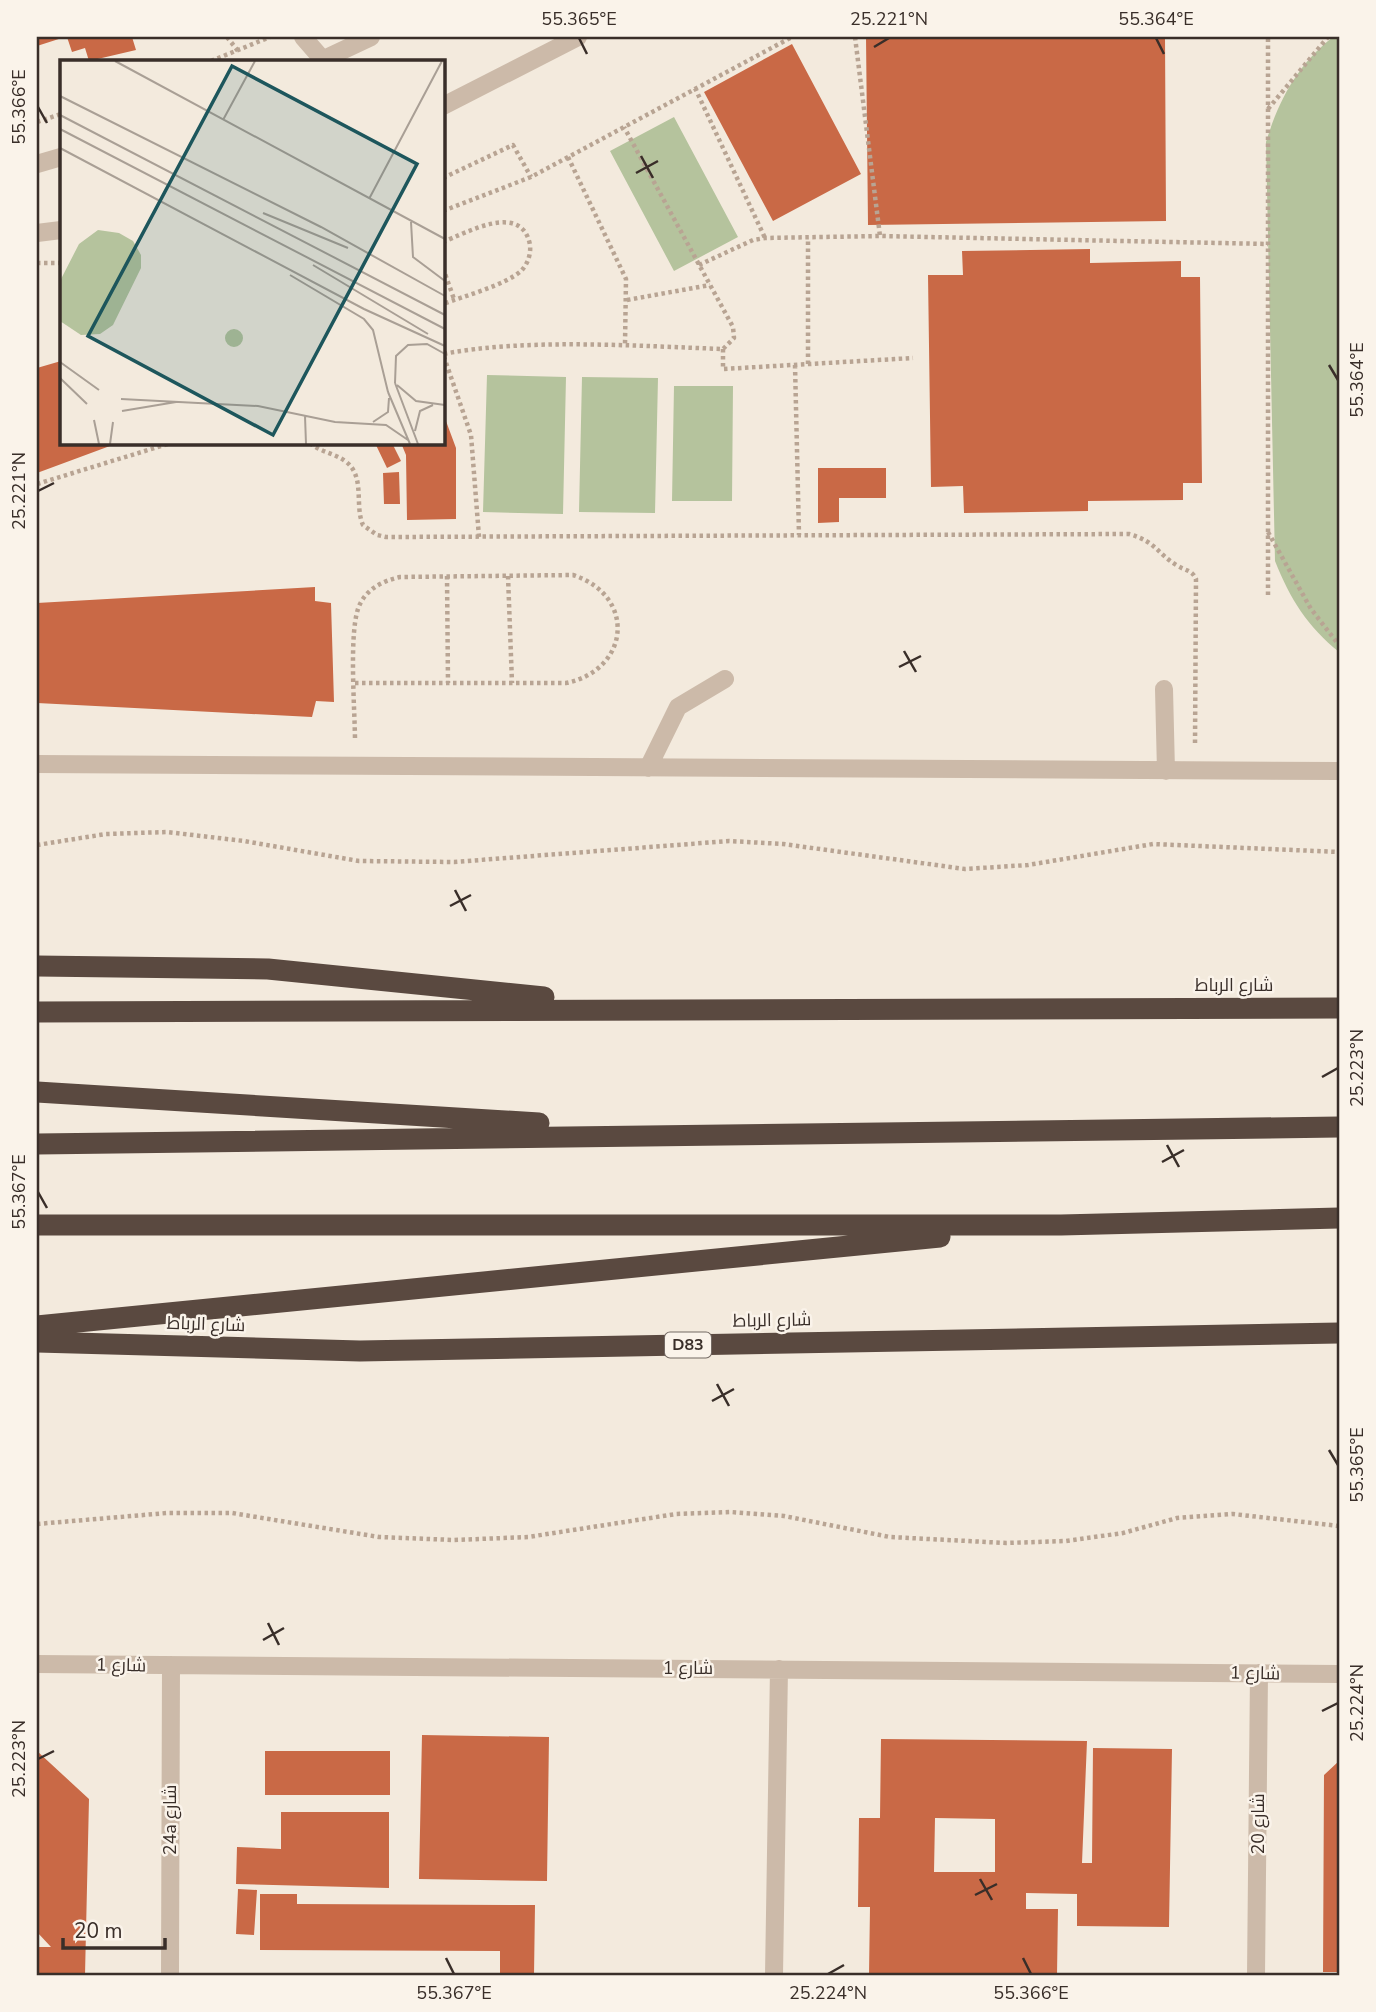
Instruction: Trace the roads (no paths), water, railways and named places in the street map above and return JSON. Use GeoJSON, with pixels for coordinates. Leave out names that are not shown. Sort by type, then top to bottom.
{"type":"FeatureCollection","features":[{"type":"Feature","properties":{"kind":"highway"},"geometry":{"type":"LineString","coordinates":[[37,966],[294,970],[640,1008]]}},
{"type":"Feature","properties":{"kind":"highway","name":"شارع الرباط"},"geometry":{"type":"LineString","coordinates":[[37,1012],[640,1008],[1339,1008]]}},
{"type":"Feature","properties":{"kind":"highway"},"geometry":{"type":"LineString","coordinates":[[37,1092],[698,1133]]}},
{"type":"Feature","properties":{"kind":"highway"},"geometry":{"type":"LineString","coordinates":[[37,1144],[698,1133],[1339,1127]]}},
{"type":"Feature","properties":{"kind":"highway"},"geometry":{"type":"LineString","coordinates":[[37,1225],[1061,1225],[1339,1218]]}},
{"type":"Feature","properties":{"kind":"highway"},"geometry":{"type":"LineString","coordinates":[[37,1326],[1061,1225]]}},
{"type":"Feature","properties":{"kind":"highway","name":"شارع الرباط"},"geometry":{"type":"LineString","coordinates":[[37,1342],[360,1351],[1339,1333]]}},
{"type":"Feature","properties":{"kind":"street"},"geometry":{"type":"LineString","coordinates":[[303,37],[320,60]]}},
{"type":"Feature","properties":{"kind":"street"},"geometry":{"type":"LineString","coordinates":[[323,60],[371,37]]}},
{"type":"Feature","properties":{"kind":"street"},"geometry":{"type":"LineString","coordinates":[[444,105],[578,37]]}},
{"type":"Feature","properties":{"kind":"street"},"geometry":{"type":"LineString","coordinates":[[37,164],[60,157]]}},
{"type":"Feature","properties":{"kind":"street"},"geometry":{"type":"LineString","coordinates":[[37,233],[60,230]]}},
{"type":"Feature","properties":{"kind":"street"},"geometry":{"type":"LineString","coordinates":[[648,768],[678,707],[725,679]]}},
{"type":"Feature","properties":{"kind":"street"},"geometry":{"type":"LineString","coordinates":[[1164,689],[1166,771]]}},
{"type":"Feature","properties":{"kind":"street"},"geometry":{"type":"LineString","coordinates":[[37,764],[1339,771]]}},
{"type":"Feature","properties":{"kind":"street","name":"شارع 1"},"geometry":{"type":"LineString","coordinates":[[37,1664],[1339,1674]]}},
{"type":"Feature","properties":{"kind":"street","name":"24a شارع"},"geometry":{"type":"LineString","coordinates":[[170,1975],[171,1665]]}},
{"type":"Feature","properties":{"kind":"street"},"geometry":{"type":"LineString","coordinates":[[774,1975],[779,1669]]}},
{"type":"Feature","properties":{"kind":"street","name":"شارع 20"},"geometry":{"type":"LineString","coordinates":[[1256,1975],[1259,1673]]}}]}
